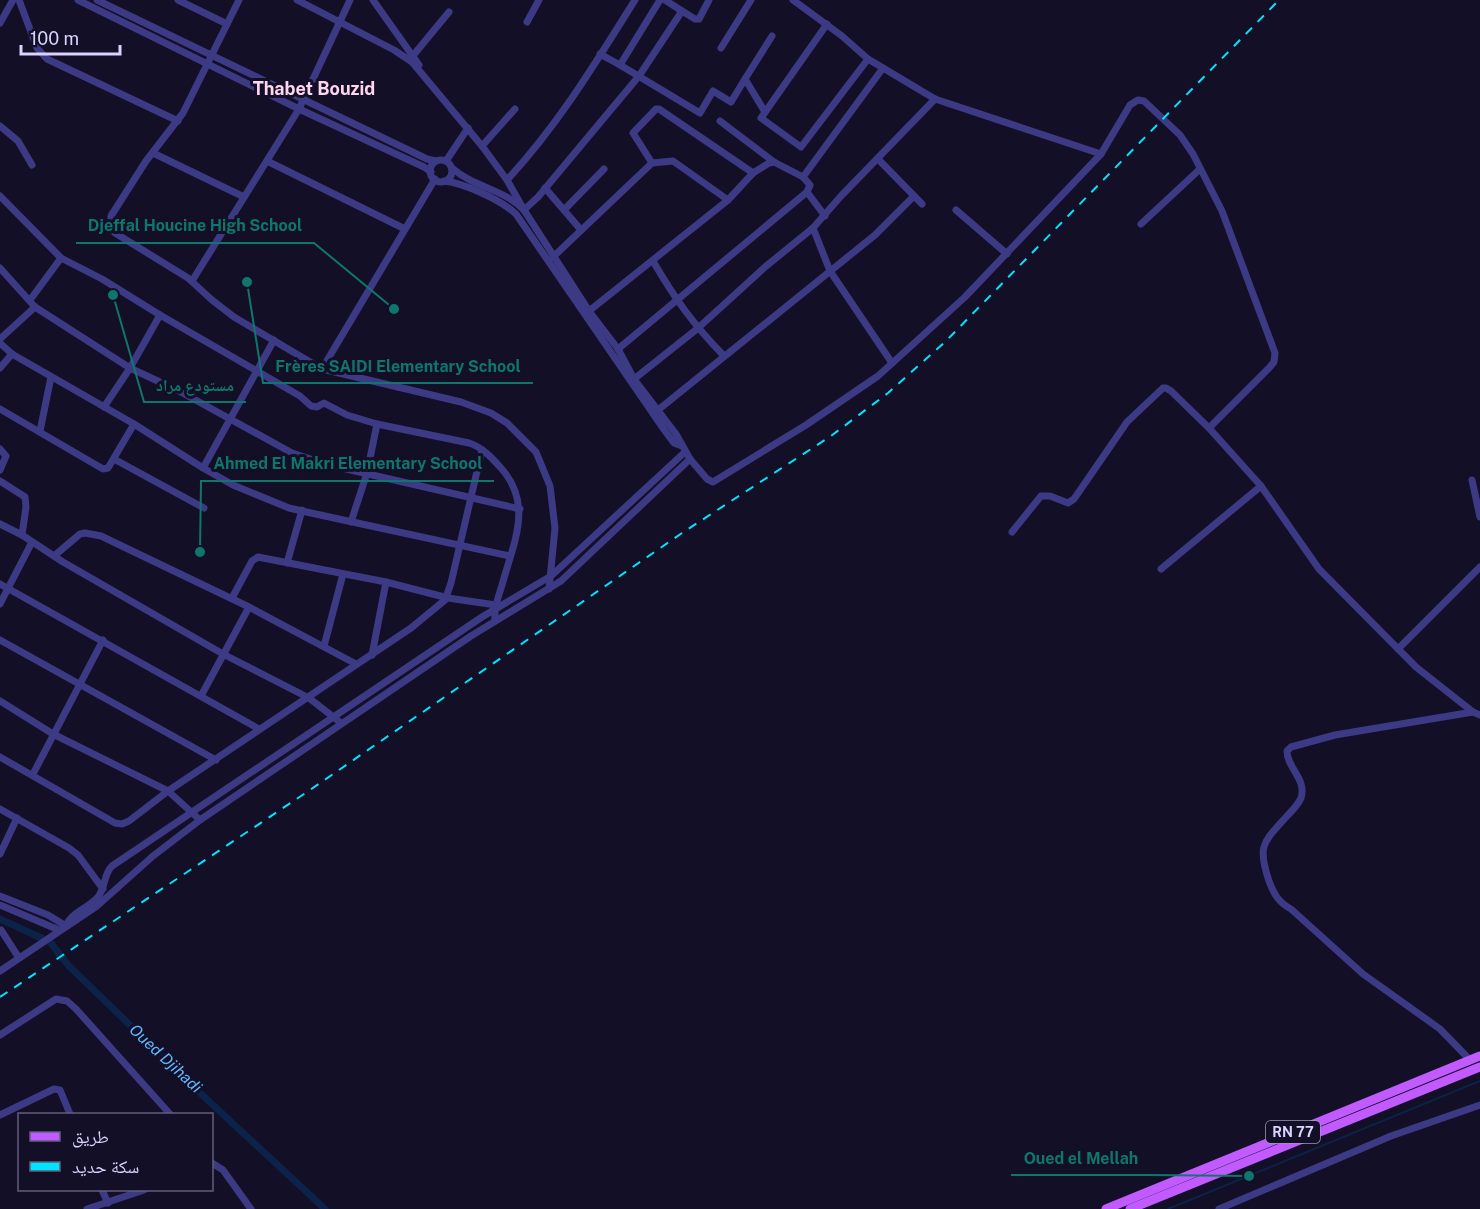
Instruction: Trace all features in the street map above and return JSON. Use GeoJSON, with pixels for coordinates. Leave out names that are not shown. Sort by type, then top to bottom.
{"type":"FeatureCollection","features":[{"type":"Feature","properties":{"kind":"main road","name":"RN 77"},"geometry":{"type":"LineString","coordinates":[[1106,1209],[1480,1056]]}},
{"type":"Feature","properties":{"kind":"main road","name":"RN 77"},"geometry":{"type":"LineString","coordinates":[[1130,1209],[1480,1067]]}},
{"type":"Feature","properties":{"kind":"street"},"geometry":{"type":"LineString","coordinates":[[0,23],[4,11],[13,0]]}},
{"type":"Feature","properties":{"kind":"street"},"geometry":{"type":"LineString","coordinates":[[19,0],[37,48],[44,57],[178,121]]}},
{"type":"Feature","properties":{"kind":"street"},"geometry":{"type":"LineString","coordinates":[[78,0],[299,109],[424,167],[433,176],[464,186],[507,207],[516,214],[665,430],[683,449]]}},
{"type":"Feature","properties":{"kind":"street"},"geometry":{"type":"LineString","coordinates":[[97,0],[427,159],[446,161],[470,180],[512,199],[524,210]]}},
{"type":"Feature","properties":{"kind":"street"},"geometry":{"type":"LineString","coordinates":[[178,0],[227,24]]}},
{"type":"Feature","properties":{"kind":"street"},"geometry":{"type":"LineString","coordinates":[[238,0],[178,121],[153,153],[111,216],[110,225],[115,233],[192,281],[221,308],[322,369],[461,402],[491,413],[507,423],[536,452],[550,486],[555,528],[549,589]]}},
{"type":"Feature","properties":{"kind":"street"},"geometry":{"type":"LineString","coordinates":[[297,0],[411,57]]}},
{"type":"Feature","properties":{"kind":"street"},"geometry":{"type":"LineString","coordinates":[[192,281],[299,109],[350,0]]}},
{"type":"Feature","properties":{"kind":"street"},"geometry":{"type":"LineString","coordinates":[[373,0],[424,75],[507,180],[553,257],[618,350],[634,380],[676,434],[683,449],[708,481],[715,482],[849,397],[892,363],[965,297],[1101,154],[1130,105],[1138,100],[1144,101],[1186,142],[1222,212],[1275,353],[1274,362],[1269,369],[1209,428]]}},
{"type":"Feature","properties":{"kind":"street"},"geometry":{"type":"LineString","coordinates":[[527,22],[539,0]]}},
{"type":"Feature","properties":{"kind":"street"},"geometry":{"type":"LineString","coordinates":[[507,180],[563,112],[635,0]]}},
{"type":"Feature","properties":{"kind":"street"},"geometry":{"type":"LineString","coordinates":[[620,65],[663,0],[695,19],[699,19],[709,0]]}},
{"type":"Feature","properties":{"kind":"street"},"geometry":{"type":"LineString","coordinates":[[721,48],[750,0]]}},
{"type":"Feature","properties":{"kind":"street"},"geometry":{"type":"LineString","coordinates":[[792,0],[827,24],[868,59],[935,99],[1101,154]]}},
{"type":"Feature","properties":{"kind":"street"},"geometry":{"type":"LineString","coordinates":[[524,210],[639,76],[682,11]]}},
{"type":"Feature","properties":{"kind":"street"},"geometry":{"type":"LineString","coordinates":[[411,57],[449,12]]}},
{"type":"Feature","properties":{"kind":"street"},"geometry":{"type":"LineString","coordinates":[[827,24],[761,118],[801,147],[868,59]]}},
{"type":"Feature","properties":{"kind":"street"},"geometry":{"type":"LineString","coordinates":[[600,54],[700,113],[713,91],[731,102],[772,36]]}},
{"type":"Feature","properties":{"kind":"street"},"geometry":{"type":"LineString","coordinates":[[803,177],[883,68]]}},
{"type":"Feature","properties":{"kind":"street"},"geometry":{"type":"LineString","coordinates":[[745,79],[765,112]]}},
{"type":"Feature","properties":{"kind":"street"},"geometry":{"type":"LineString","coordinates":[[634,380],[697,329],[765,267],[813,228],[935,99]]}},
{"type":"Feature","properties":{"kind":"street"},"geometry":{"type":"LineString","coordinates":[[652,163],[633,134],[659,108],[753,173]]}},
{"type":"Feature","properties":{"kind":"street"},"geometry":{"type":"LineString","coordinates":[[482,146],[515,109]]}},
{"type":"Feature","properties":{"kind":"street"},"geometry":{"type":"LineString","coordinates":[[618,350],[807,192],[810,185],[803,177],[774,162],[720,121]]}},
{"type":"Feature","properties":{"kind":"street"},"geometry":{"type":"LineString","coordinates":[[0,126],[18,141],[32,165]]}},
{"type":"Feature","properties":{"kind":"street"},"geometry":{"type":"LineString","coordinates":[[446,161],[468,128]]}},
{"type":"Feature","properties":{"kind":"street"},"geometry":{"type":"LineString","coordinates":[[153,153],[244,197]]}},
{"type":"Feature","properties":{"kind":"street"},"geometry":{"type":"LineString","coordinates":[[878,159],[922,204]]}},
{"type":"Feature","properties":{"kind":"street"},"geometry":{"type":"LineString","coordinates":[[267,161],[405,229]]}},
{"type":"Feature","properties":{"kind":"street"},"geometry":{"type":"LineString","coordinates":[[322,369],[405,229],[433,176],[432,166],[436,161]]}},
{"type":"Feature","properties":{"kind":"street"},"geometry":{"type":"LineString","coordinates":[[553,257],[652,163],[673,161],[728,200]]}},
{"type":"Feature","properties":{"kind":"street"},"geometry":{"type":"LineString","coordinates":[[589,311],[728,200],[753,173],[774,162]]}},
{"type":"Feature","properties":{"kind":"street"},"geometry":{"type":"LineString","coordinates":[[444,181],[450,176],[452,168]]}},
{"type":"Feature","properties":{"kind":"street"},"geometry":{"type":"LineString","coordinates":[[564,210],[604,169]]}},
{"type":"Feature","properties":{"kind":"street"},"geometry":{"type":"LineString","coordinates":[[1141,224],[1200,169]]}},
{"type":"Feature","properties":{"kind":"street"},"geometry":{"type":"LineString","coordinates":[[545,188],[581,230]]}},
{"type":"Feature","properties":{"kind":"street"},"geometry":{"type":"LineString","coordinates":[[807,192],[825,216]]}},
{"type":"Feature","properties":{"kind":"street"},"geometry":{"type":"LineString","coordinates":[[0,196],[61,258],[102,279],[300,396],[310,406],[317,407],[324,403],[347,415],[377,424],[452,438],[476,446],[493,459],[512,482],[520,509],[519,528],[495,607],[495,621]]}},
{"type":"Feature","properties":{"kind":"street"},"geometry":{"type":"LineString","coordinates":[[658,410],[875,235],[914,196]]}},
{"type":"Feature","properties":{"kind":"street"},"geometry":{"type":"LineString","coordinates":[[956,210],[1007,254]]}},
{"type":"Feature","properties":{"kind":"street"},"geometry":{"type":"LineString","coordinates":[[813,228],[830,271],[892,363]]}},
{"type":"Feature","properties":{"kind":"street"},"geometry":{"type":"LineString","coordinates":[[30,300],[61,258]]}},
{"type":"Feature","properties":{"kind":"street"},"geometry":{"type":"LineString","coordinates":[[653,261],[676,301],[697,329],[724,356]]}},
{"type":"Feature","properties":{"kind":"street"},"geometry":{"type":"LineString","coordinates":[[0,268],[35,307],[130,368],[181,392],[291,453],[329,465],[520,509]]}},
{"type":"Feature","properties":{"kind":"street"},"geometry":{"type":"LineString","coordinates":[[35,307],[0,341],[12,354],[134,424],[203,468],[251,493],[302,510],[510,556]]}},
{"type":"Feature","properties":{"kind":"street"},"geometry":{"type":"LineString","coordinates":[[104,407],[130,368],[160,315]]}},
{"type":"Feature","properties":{"kind":"street"},"geometry":{"type":"LineString","coordinates":[[203,468],[228,419],[274,340]]}},
{"type":"Feature","properties":{"kind":"street"},"geometry":{"type":"LineString","coordinates":[[0,368],[12,354]]}},
{"type":"Feature","properties":{"kind":"street"},"geometry":{"type":"LineString","coordinates":[[40,431],[51,377]]}},
{"type":"Feature","properties":{"kind":"street"},"geometry":{"type":"LineString","coordinates":[[1012,532],[1041,496],[1050,496],[1068,503],[1074,499],[1127,422],[1162,388],[1171,391],[1209,428],[1261,486],[1319,569],[1416,667],[1478,713]]}},
{"type":"Feature","properties":{"kind":"street"},"geometry":{"type":"LineString","coordinates":[[0,409],[99,468],[108,468],[134,424]]}},
{"type":"Feature","properties":{"kind":"street"},"geometry":{"type":"LineString","coordinates":[[351,522],[367,473],[377,424]]}},
{"type":"Feature","properties":{"kind":"street"},"geometry":{"type":"LineString","coordinates":[[0,449],[6,456],[0,470]]}},
{"type":"Feature","properties":{"kind":"street"},"geometry":{"type":"LineString","coordinates":[[59,930],[98,897],[106,873],[112,866],[495,607],[551,576],[683,449]]}},
{"type":"Feature","properties":{"kind":"street"},"geometry":{"type":"LineString","coordinates":[[0,757],[104,817],[119,824],[129,821],[168,791],[372,655],[435,610],[448,597],[482,450]]}},
{"type":"Feature","properties":{"kind":"street"},"geometry":{"type":"LineString","coordinates":[[114,459],[204,508]]}},
{"type":"Feature","properties":{"kind":"street"},"geometry":{"type":"LineString","coordinates":[[0,971],[59,930],[75,922],[109,896],[153,856],[200,820],[495,621],[549,589],[587,558],[690,459]]}},
{"type":"Feature","properties":{"kind":"street"},"geometry":{"type":"LineString","coordinates":[[1472,480],[1480,517]]}},
{"type":"Feature","properties":{"kind":"street"},"geometry":{"type":"LineString","coordinates":[[0,481],[25,497],[22,535]]}},
{"type":"Feature","properties":{"kind":"street"},"geometry":{"type":"LineString","coordinates":[[1161,569],[1261,486]]}},
{"type":"Feature","properties":{"kind":"street"},"geometry":{"type":"LineString","coordinates":[[287,563],[302,510]]}},
{"type":"Feature","properties":{"kind":"street"},"geometry":{"type":"LineString","coordinates":[[0,524],[224,654],[309,698],[341,723]]}},
{"type":"Feature","properties":{"kind":"street"},"geometry":{"type":"LineString","coordinates":[[54,556],[80,534],[94,534],[232,598],[356,664]]}},
{"type":"Feature","properties":{"kind":"street"},"geometry":{"type":"LineString","coordinates":[[0,604],[32,542]]}},
{"type":"Feature","properties":{"kind":"street"},"geometry":{"type":"LineString","coordinates":[[232,598],[252,561],[256,558],[386,582],[495,607]]}},
{"type":"Feature","properties":{"kind":"street"},"geometry":{"type":"LineString","coordinates":[[1398,649],[1480,567]]}},
{"type":"Feature","properties":{"kind":"street"},"geometry":{"type":"LineString","coordinates":[[324,646],[343,574]]}},
{"type":"Feature","properties":{"kind":"street"},"geometry":{"type":"LineString","coordinates":[[372,655],[386,582]]}},
{"type":"Feature","properties":{"kind":"street"},"geometry":{"type":"LineString","coordinates":[[0,584],[259,729]]}},
{"type":"Feature","properties":{"kind":"street"},"geometry":{"type":"LineString","coordinates":[[201,696],[249,607]]}},
{"type":"Feature","properties":{"kind":"street"},"geometry":{"type":"LineString","coordinates":[[0,640],[216,760]]}},
{"type":"Feature","properties":{"kind":"street"},"geometry":{"type":"LineString","coordinates":[[33,774],[103,640]]}},
{"type":"Feature","properties":{"kind":"street"},"geometry":{"type":"LineString","coordinates":[[0,701],[53,734],[168,791],[200,820]]}},
{"type":"Feature","properties":{"kind":"street"},"geometry":{"type":"LineString","coordinates":[[1470,1060],[1440,1029],[1363,974],[1291,909],[1282,904],[1272,890],[1262,855],[1263,847],[1301,798],[1300,780],[1287,756],[1287,751],[1291,747],[1335,735],[1478,713]]}},
{"type":"Feature","properties":{"kind":"street"},"geometry":{"type":"LineString","coordinates":[[0,809],[78,855],[109,896]]}},
{"type":"Feature","properties":{"kind":"street"},"geometry":{"type":"LineString","coordinates":[[0,854],[17,818]]}},
{"type":"Feature","properties":{"kind":"street"},"geometry":{"type":"LineString","coordinates":[[0,896],[48,915],[59,930]]}},
{"type":"Feature","properties":{"kind":"street"},"geometry":{"type":"LineString","coordinates":[[0,905],[59,930]]}},
{"type":"Feature","properties":{"kind":"street"},"geometry":{"type":"LineString","coordinates":[[0,931],[19,958]]}},
{"type":"Feature","properties":{"kind":"street"},"geometry":{"type":"LineString","coordinates":[[0,1035],[56,999],[68,1001],[169,1113]]}},
{"type":"Feature","properties":{"kind":"street"},"geometry":{"type":"LineString","coordinates":[[0,1115],[54,1089],[60,1090],[70,1113]]}},
{"type":"Feature","properties":{"kind":"street"},"geometry":{"type":"LineString","coordinates":[[1219,1209],[1391,1136],[1480,1106]]}},
{"type":"Feature","properties":{"kind":"street"},"geometry":{"type":"LineString","coordinates":[[213,1164],[223,1170],[251,1209]]}},
{"type":"Feature","properties":{"kind":"street"},"geometry":{"type":"LineString","coordinates":[[102,1191],[108,1203]]}},
{"type":"Feature","properties":{"kind":"street"},"geometry":{"type":"LineString","coordinates":[[87,1209],[141,1191]]}},
{"type":"Feature","properties":{"kind":"waterway","name":"Oued Djihadi"},"geometry":{"type":"LineString","coordinates":[[0,919],[50,942],[69,966],[199,1092],[325,1209]]}},
{"type":"Feature","properties":{"kind":"waterway"},"geometry":{"type":"LineString","coordinates":[[1168,1209],[1480,1081]]}},
{"type":"Feature","properties":{"kind":"railway"},"geometry":{"type":"LineString","coordinates":[[0,997],[310,790],[682,533],[831,436],[888,393],[946,341],[1279,0]]}},
{"type":"Feature","properties":{"kind":"place","name":"Frères SAIDI Elementary School"},"geometry":{"type":"Point","coordinates":[247,282]}},
{"type":"Feature","properties":{"kind":"place","name":"مستودع مراد"},"geometry":{"type":"Point","coordinates":[113,295]}},
{"type":"Feature","properties":{"kind":"place","name":"Djeffal Houcine High School"},"geometry":{"type":"Point","coordinates":[394,309]}},
{"type":"Feature","properties":{"kind":"place","name":"Ahmed El Makri Elementary School"},"geometry":{"type":"Point","coordinates":[200,552]}},
{"type":"Feature","properties":{"kind":"place","name":"Oued el Mellah"},"geometry":{"type":"Point","coordinates":[1249,1176]}},
{"type":"Feature","properties":{"kind":"district","name":"Thabet Bouzid"},"geometry":{"type":"Point","coordinates":[314,89]}}]}
